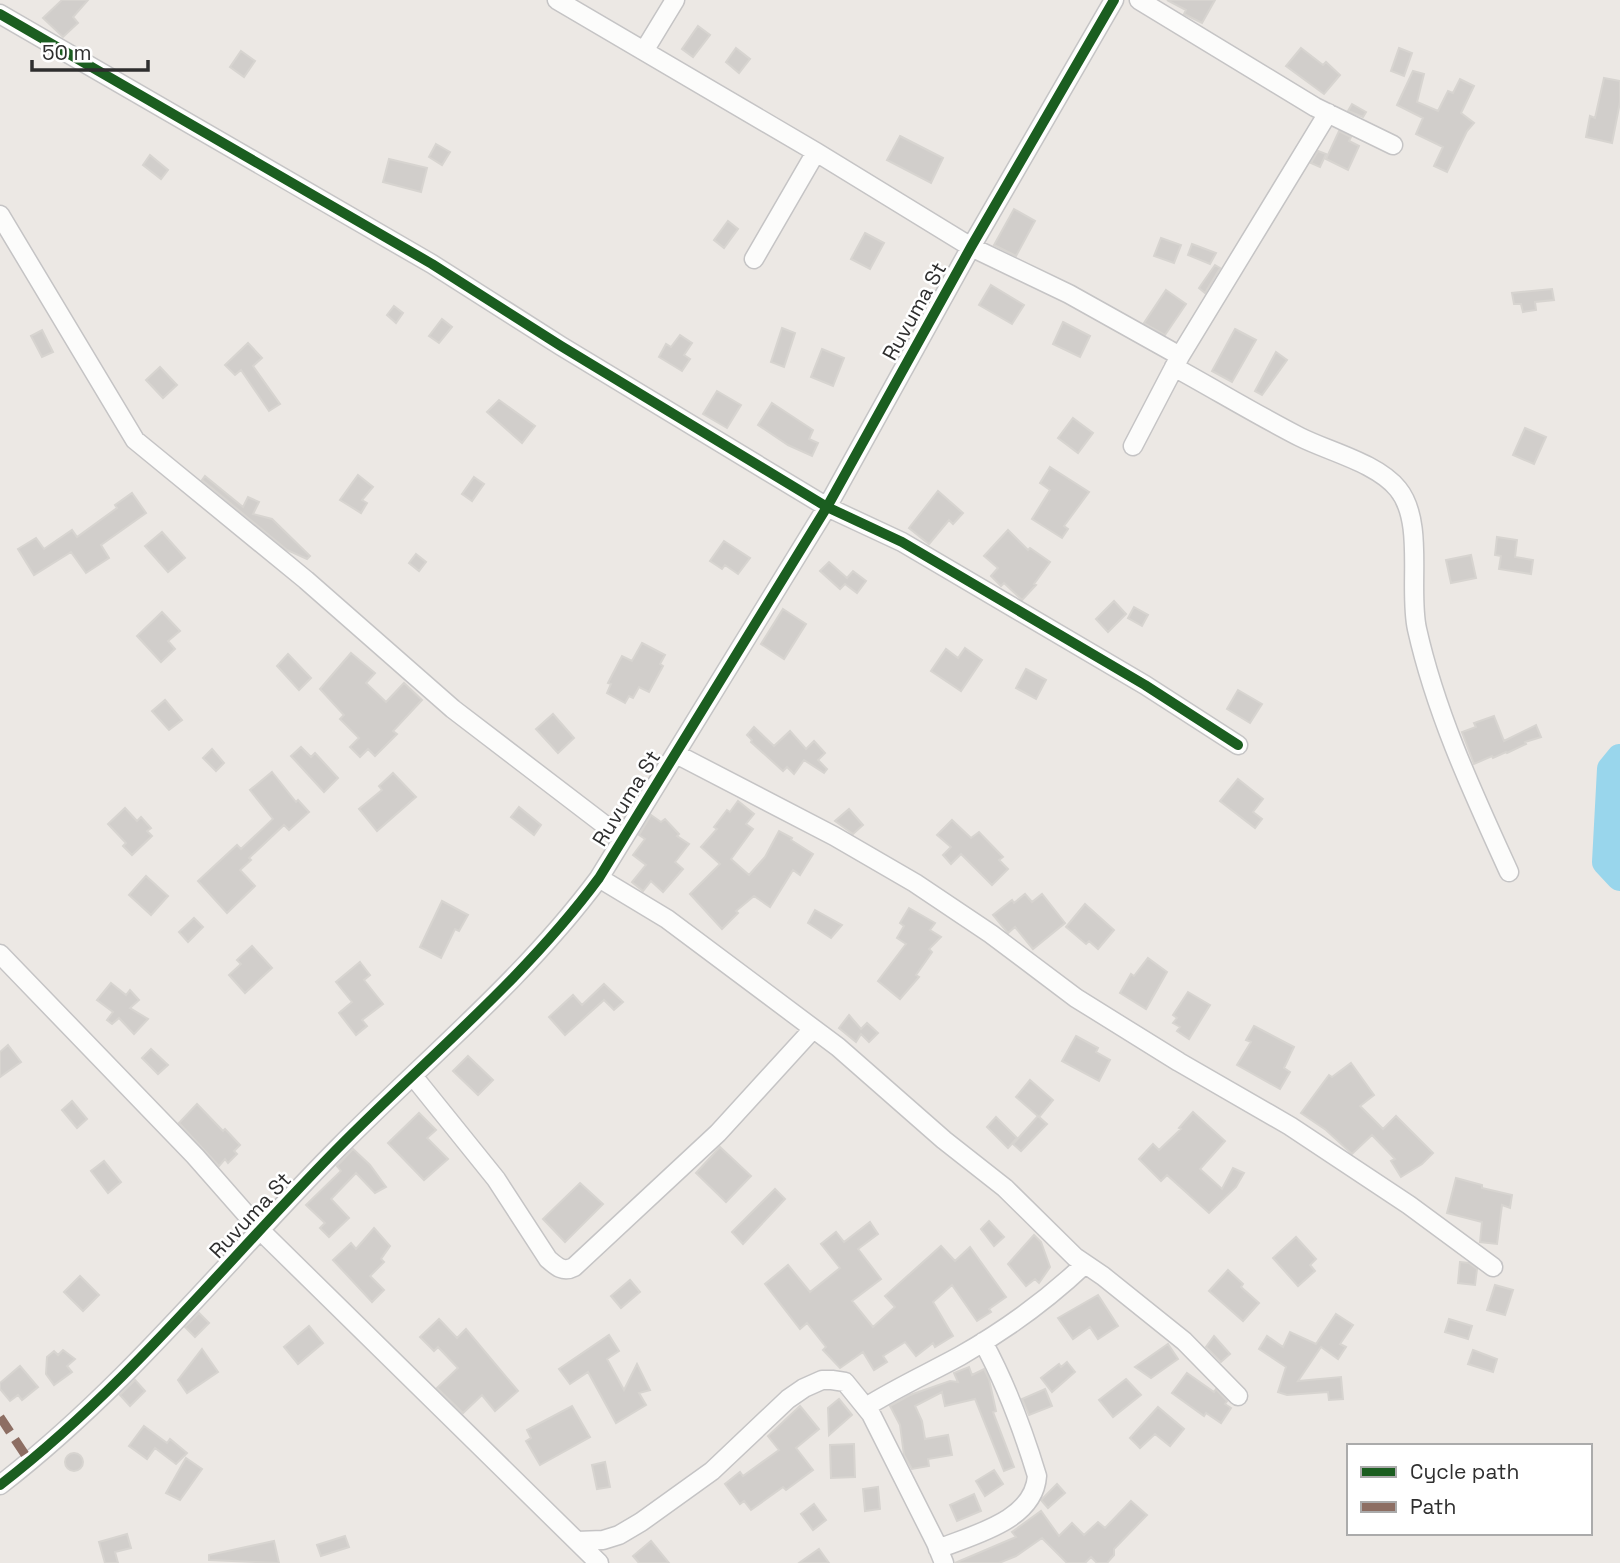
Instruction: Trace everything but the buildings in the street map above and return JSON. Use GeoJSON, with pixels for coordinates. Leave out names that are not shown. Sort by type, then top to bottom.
{"type":"FeatureCollection","features":[{"type":"Feature","properties":{"kind":"street"},"geometry":{"type":"LineString","coordinates":[[558,0],[971,247],[1069,294],[1300,437],[1383,475],[1408,502],[1414,555],[1416,626],[1437,700],[1454,748],[1509,872]]}},
{"type":"Feature","properties":{"kind":"street"},"geometry":{"type":"LineString","coordinates":[[645,51],[675,0]]}},
{"type":"Feature","properties":{"kind":"street","name":"Ruvuma St"},"geometry":{"type":"LineString","coordinates":[[0,1485],[65,1430],[153,1345],[338,1148],[510,983],[577,908],[599,878],[677,754],[827,507],[971,247],[1114,0]]}},
{"type":"Feature","properties":{"kind":"street"},"geometry":{"type":"LineString","coordinates":[[1139,0],[1328,113],[1393,145]]}},
{"type":"Feature","properties":{"kind":"street"},"geometry":{"type":"LineString","coordinates":[[0,14],[432,264],[561,346],[827,507],[902,542],[1145,685],[1238,745]]}},
{"type":"Feature","properties":{"kind":"street"},"geometry":{"type":"LineString","coordinates":[[1133,446],[1177,361],[1328,113]]}},
{"type":"Feature","properties":{"kind":"street"},"geometry":{"type":"LineString","coordinates":[[754,259],[816,152]]}},
{"type":"Feature","properties":{"kind":"street"},"geometry":{"type":"LineString","coordinates":[[0,215],[135,440],[306,580],[453,709],[623,839]]}},
{"type":"Feature","properties":{"kind":"street"},"geometry":{"type":"LineString","coordinates":[[677,754],[834,836],[915,884],[992,934],[1076,998],[1290,1126],[1409,1205],[1493,1267]]}},
{"type":"Feature","properties":{"kind":"street"},"geometry":{"type":"LineString","coordinates":[[599,878],[667,919],[868,1071],[944,1140],[1004,1188],[1085,1264],[1104,1276],[1184,1341],[1238,1396]]}},
{"type":"Feature","properties":{"kind":"street"},"geometry":{"type":"LineString","coordinates":[[0,954],[195,1156],[261,1231],[599,1563]]}},
{"type":"Feature","properties":{"kind":"street"},"geometry":{"type":"LineString","coordinates":[[413,1076],[496,1179],[548,1259],[559,1268],[567,1270],[719,1133],[813,1029]]}},
{"type":"Feature","properties":{"kind":"street"},"geometry":{"type":"LineString","coordinates":[[866,1407],[983,1342],[1032,1308],[1085,1264]]}},
{"type":"Feature","properties":{"kind":"street"},"geometry":{"type":"LineString","coordinates":[[577,1541],[603,1540],[619,1535],[641,1522],[712,1471],[788,1399],[822,1380],[845,1382],[866,1407],[941,1556],[1009,1519],[1029,1500],[1037,1483],[1022,1430],[983,1342]]}},
{"type":"Feature","properties":{"kind":"waterway"},"geometry":{"type":"LineString","coordinates":[[1620,758],[1611,769],[1606,862],[1620,877]]}},
{"type":"Feature","properties":{"kind":"marked path"},"geometry":{"type":"LineString","coordinates":[[0,1417],[30,1462]]}},
{"type":"Feature","properties":{"kind":"cycle path"},"geometry":{"type":"LineString","coordinates":[[0,1485],[91,1407],[133,1365],[338,1148],[507,984],[570,915],[599,878],[827,507],[971,247],[1114,0]]}},
{"type":"Feature","properties":{"kind":"cycle path"},"geometry":{"type":"LineString","coordinates":[[0,14],[432,264],[561,346],[827,507],[902,542],[1145,685],[1238,745]]}}]}
